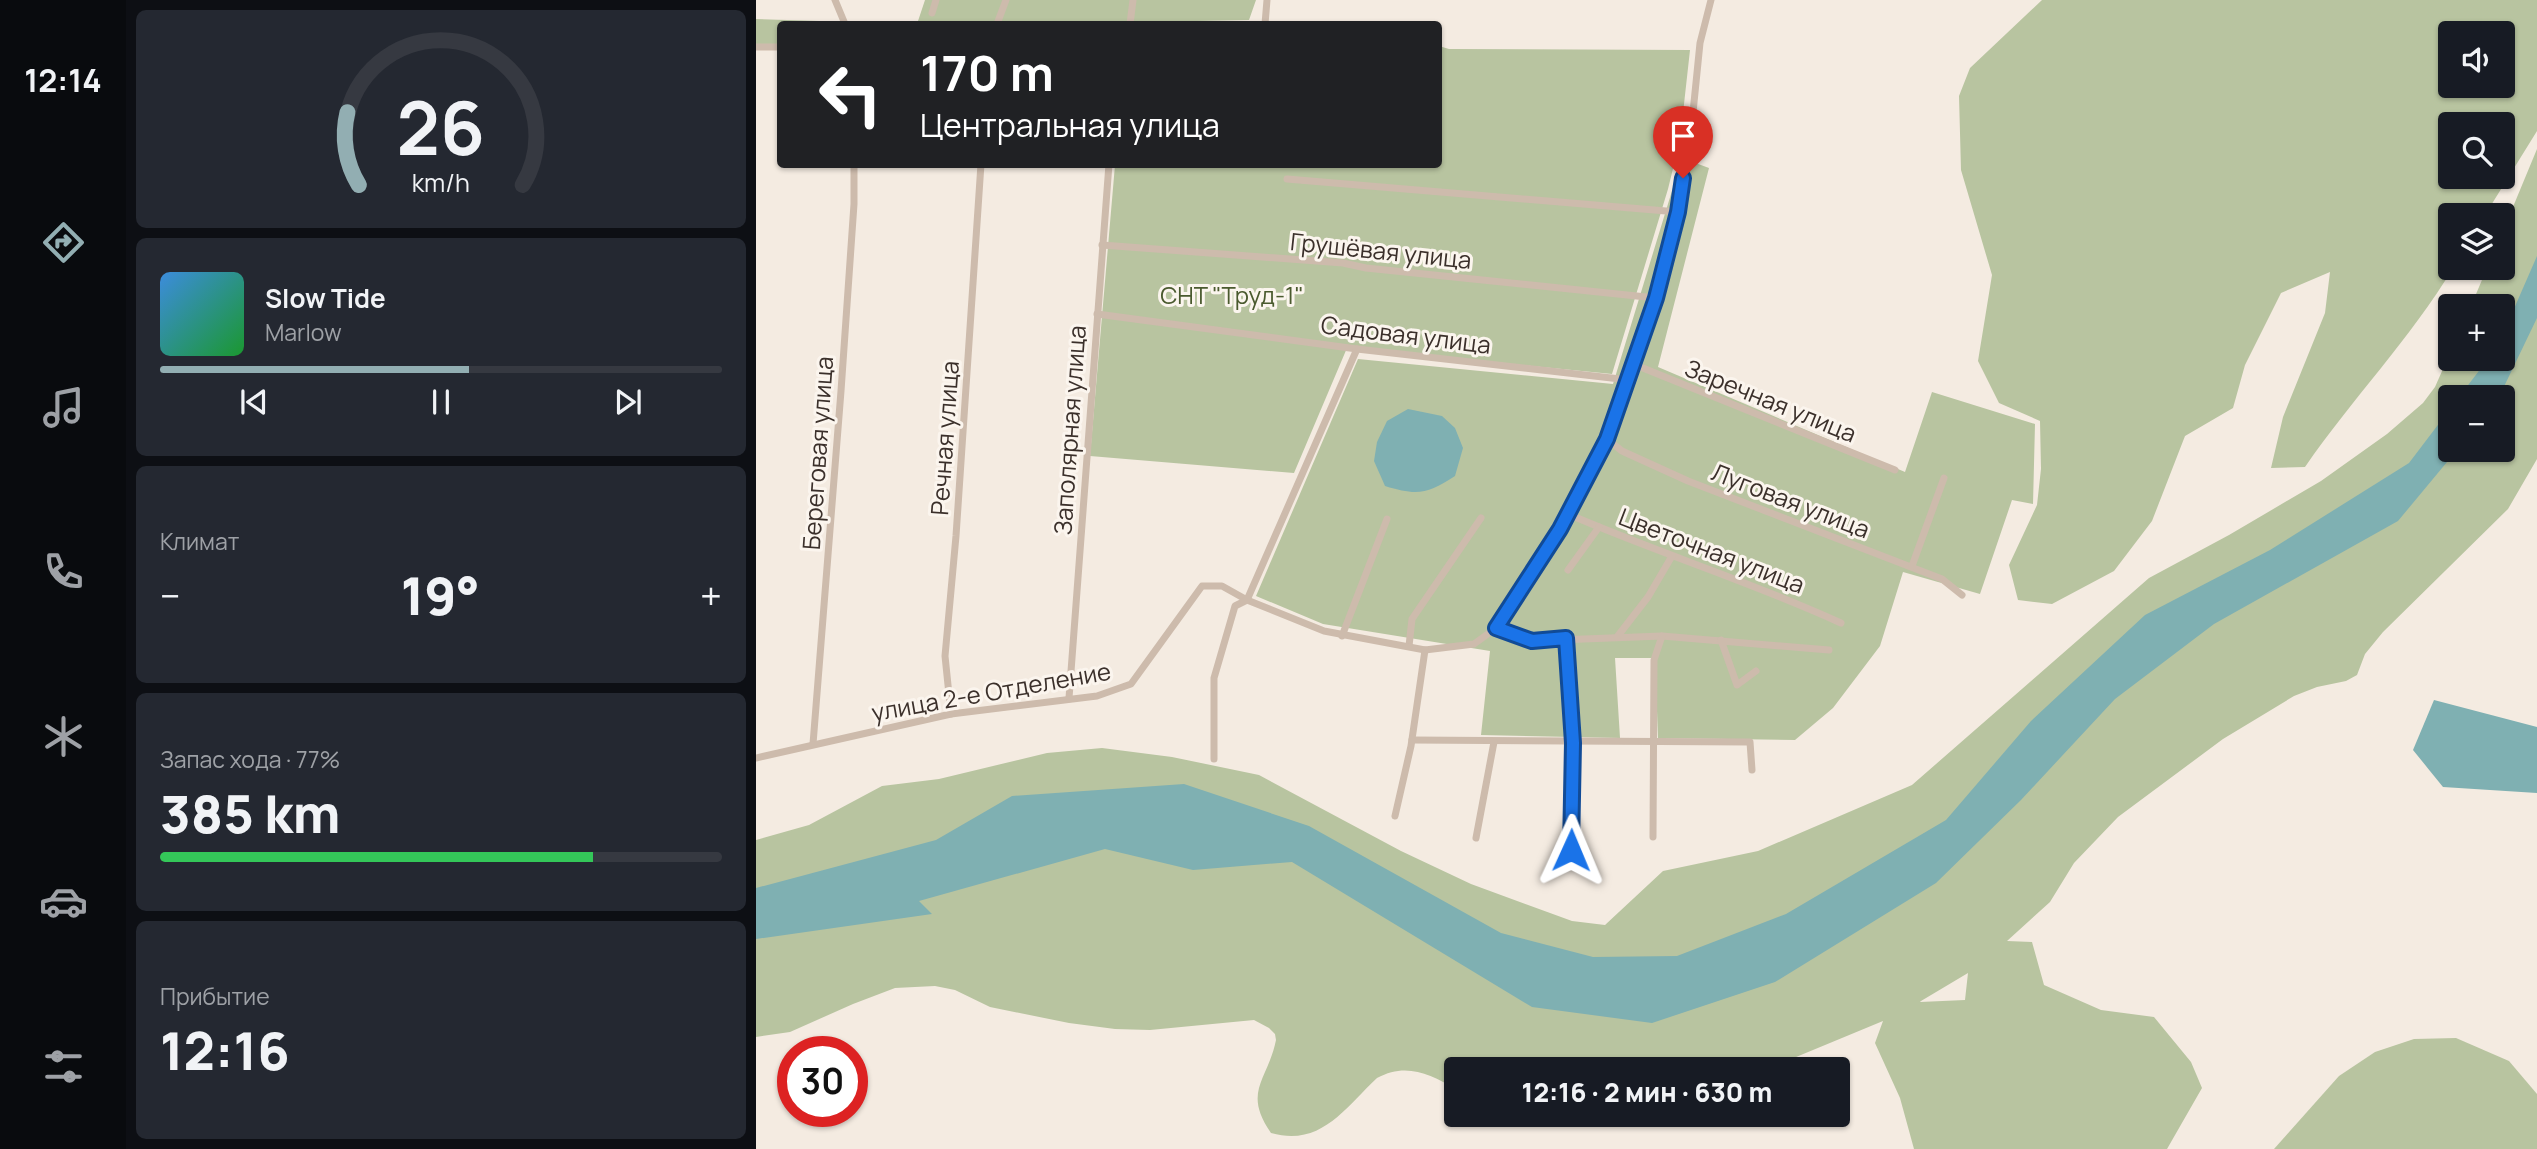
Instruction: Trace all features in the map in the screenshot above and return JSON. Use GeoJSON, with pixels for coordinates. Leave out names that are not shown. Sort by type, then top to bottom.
{"type":"FeatureCollection","features":[{"type":"Feature","properties":{"kind":"street"},"geometry":{"type":"LineString","coordinates":[[835,0],[844,21]]}},
{"type":"Feature","properties":{"kind":"street"},"geometry":{"type":"LineString","coordinates":[[932,13],[936,0]]}},
{"type":"Feature","properties":{"kind":"street"},"geometry":{"type":"LineString","coordinates":[[998,21],[1006,0]]}},
{"type":"Feature","properties":{"kind":"street"},"geometry":{"type":"LineString","coordinates":[[1130,21],[1133,0]]}},
{"type":"Feature","properties":{"kind":"street"},"geometry":{"type":"LineString","coordinates":[[1265,21],[1267,0]]}},
{"type":"Feature","properties":{"kind":"street"},"geometry":{"type":"LineString","coordinates":[[1395,816],[1412,740],[1425,650],[1474,644],[1496,628],[1568,514],[1607,439],[1656,298],[1678,212],[1690,142],[1700,43],[1711,0]]}},
{"type":"Feature","properties":{"kind":"street"},"geometry":{"type":"LineString","coordinates":[[756,47],[777,47]]}},
{"type":"Feature","properties":{"kind":"street","name":"Береговая улица"},"geometry":{"type":"LineString","coordinates":[[813,744],[841,391],[854,168]]}},
{"type":"Feature","properties":{"kind":"street","name":"Речная улица"},"geometry":{"type":"LineString","coordinates":[[951,714],[945,656],[956,536],[981,168]]}},
{"type":"Feature","properties":{"kind":"street","name":"Заполярная улица"},"geometry":{"type":"LineString","coordinates":[[1069,698],[1109,168]]}},
{"type":"Feature","properties":{"kind":"street"},"geometry":{"type":"LineString","coordinates":[[1287,179],[1678,212]]}},
{"type":"Feature","properties":{"kind":"street","name":"Грушёвая улица"},"geometry":{"type":"LineString","coordinates":[[1102,245],[1343,263],[1366,268],[1656,298]]}},
{"type":"Feature","properties":{"kind":"street","name":"Садовая улица"},"geometry":{"type":"LineString","coordinates":[[1097,314],[1357,349],[1629,380]]}},
{"type":"Feature","properties":{"kind":"street"},"geometry":{"type":"LineString","coordinates":[[1214,759],[1214,678],[1235,606],[1247,600],[1357,349]]}},
{"type":"Feature","properties":{"kind":"street","name":"Заречная улица"},"geometry":{"type":"LineString","coordinates":[[1633,364],[1895,471]]}},
{"type":"Feature","properties":{"kind":"street","name":"Луговая улица"},"geometry":{"type":"LineString","coordinates":[[1607,439],[1622,451],[1688,481],[1942,579],[1962,595]]}},
{"type":"Feature","properties":{"kind":"street"},"geometry":{"type":"LineString","coordinates":[[1912,566],[1944,478]]}},
{"type":"Feature","properties":{"kind":"street","name":"Цветочная улица"},"geometry":{"type":"LineString","coordinates":[[1568,514],[1795,602],[1841,624]]}},
{"type":"Feature","properties":{"kind":"street"},"geometry":{"type":"LineString","coordinates":[[1409,646],[1412,618],[1481,518]]}},
{"type":"Feature","properties":{"kind":"street"},"geometry":{"type":"LineString","coordinates":[[1342,636],[1387,520]]}},
{"type":"Feature","properties":{"kind":"street"},"geometry":{"type":"LineString","coordinates":[[1568,570],[1599,527]]}},
{"type":"Feature","properties":{"kind":"street"},"geometry":{"type":"LineString","coordinates":[[1617,637],[1648,597],[1672,556]]}},
{"type":"Feature","properties":{"kind":"street","name":"улица 2-е Отделение"},"geometry":{"type":"LineString","coordinates":[[756,758],[951,714],[1097,695],[1131,684],[1202,586],[1222,586],[1247,600],[1324,631],[1425,650]]}},
{"type":"Feature","properties":{"kind":"street"},"geometry":{"type":"LineString","coordinates":[[1496,628],[1532,641],[1662,636],[1829,650]]}},
{"type":"Feature","properties":{"kind":"street"},"geometry":{"type":"LineString","coordinates":[[1653,837],[1654,660],[1662,636]]}},
{"type":"Feature","properties":{"kind":"street"},"geometry":{"type":"LineString","coordinates":[[1566,638],[1573,743],[1571,850]]}},
{"type":"Feature","properties":{"kind":"street"},"geometry":{"type":"LineString","coordinates":[[1721,640],[1737,685],[1756,671]]}},
{"type":"Feature","properties":{"kind":"street"},"geometry":{"type":"LineString","coordinates":[[1412,740],[1750,742],[1752,770]]}},
{"type":"Feature","properties":{"kind":"street"},"geometry":{"type":"LineString","coordinates":[[1476,838],[1494,742]]}},
{"type":"Feature","properties":{"kind":"green space"},"geometry":{"type":"Polygon","coordinates":[[[925,0],[1256,0],[1249,20],[918,21],[925,0]]]}},
{"type":"Feature","properties":{"kind":"green space"},"geometry":{"type":"Polygon","coordinates":[[[2042,0],[2537,0],[2537,131],[2515,167],[2515,112],[2438,112],[2438,189],[2501,189],[2492,203],[2438,203],[2438,280],[2445,280],[2400,344],[2305,467],[2271,468],[2283,417],[2325,313],[2330,272],[2281,293],[2245,365],[2233,408],[2185,436],[2152,521],[2114,571],[2052,604],[2018,600],[2009,565],[2037,505],[2041,469],[2040,421],[1999,403],[1978,361],[1992,275],[1961,170],[1959,96],[1970,68],[2042,0]]]}},
{"type":"Feature","properties":{"kind":"green space"},"geometry":{"type":"Polygon","coordinates":[[[756,19],[820,21],[777,21],[777,45],[756,45],[756,19]]]}},
{"type":"Feature","properties":{"kind":"green space","name":"СНТ \"Труд-1\""},"geometry":{"type":"Polygon","coordinates":[[[1442,47],[1690,50],[1680,140],[1668,189],[1612,374],[1347,348],[1294,473],[1090,456],[1115,168],[1442,168],[1442,47]]]}},
{"type":"Feature","properties":{"kind":"green space"},"geometry":{"type":"Polygon","coordinates":[[[2537,149],[2537,459],[2508,509],[2383,632],[2365,654],[2357,675],[2346,681],[2317,687],[2294,696],[2223,739],[2118,817],[2074,863],[2050,902],[2007,941],[2032,942],[2044,985],[2101,1010],[2154,1017],[2191,1062],[2202,1088],[2167,1149],[1914,1149],[1900,1098],[1875,1043],[1883,1021],[1796,1057],[1444,1057],[1444,1083],[1408,1070],[1388,1073],[1377,1078],[1342,1113],[1318,1130],[1289,1136],[1271,1133],[1258,1106],[1260,1086],[1276,1040],[1275,1034],[1269,1028],[1254,1020],[1150,1030],[1115,1029],[990,1007],[955,990],[935,986],[895,988],[790,1032],[756,1037],[756,840],[809,825],[882,786],[939,779],[1047,753],[1102,748],[1172,757],[1259,775],[1401,851],[1471,884],[1572,921],[1605,925],[1663,871],[1758,851],[1912,785],[2149,578],[2321,481],[2387,434],[2423,403],[2435,387],[2442,371],[2515,371],[2515,294],[2476,294],[2482,280],[2515,280],[2515,203],[2537,149]],[[1968,973],[1920,1002],[1965,1000],[1968,973]]]}},
{"type":"Feature","properties":{"kind":"green space"},"geometry":{"type":"Polygon","coordinates":[[[1682,158],[1709,168],[1658,367],[1905,472],[1932,392],[2035,424],[2033,504],[2012,500],[1980,594],[1903,572],[1880,646],[1833,708],[1795,740],[1658,738],[1655,658],[1615,658],[1620,738],[1481,735],[1490,651],[1323,624],[1256,596],[1358,359],[1613,384],[1682,158]]]}},
{"type":"Feature","properties":{"kind":"green space"},"geometry":{"type":"Polygon","coordinates":[[[2456,1038],[2509,1061],[2537,1094],[2537,1149],[2274,1149],[2339,1076],[2375,1052],[2414,1039],[2456,1038]]]}},
{"type":"Feature","properties":{"kind":"water"},"geometry":{"type":"Polygon","coordinates":[[[2537,256],[2537,318],[2515,364],[2515,306],[2537,256]]]}},
{"type":"Feature","properties":{"kind":"water"},"geometry":{"type":"Polygon","coordinates":[[[2479,371],[2512,371],[2505,385],[2468,385],[2479,371]]]}},
{"type":"Feature","properties":{"kind":"water"},"geometry":{"type":"Polygon","coordinates":[[[1408,409],[1442,416],[1455,428],[1463,448],[1455,476],[1422,492],[1385,486],[1374,461],[1377,442],[1387,421],[1408,409]]]}},
{"type":"Feature","properties":{"kind":"water"},"geometry":{"type":"Polygon","coordinates":[[[2438,425],[2438,462],[2447,462],[2398,521],[2214,624],[2115,699],[2021,800],[1936,883],[1775,982],[1652,1023],[1532,1007],[1292,862],[1193,870],[1105,849],[919,901],[932,914],[756,939],[756,888],[936,840],[1012,796],[1184,784],[1309,826],[1501,933],[1593,957],[1677,956],[1786,914],[1946,820],[2031,721],[2145,615],[2270,550],[2409,463],[2438,425]]]}},
{"type":"Feature","properties":{"kind":"water"},"geometry":{"type":"Polygon","coordinates":[[[2434,700],[2537,727],[2537,793],[2443,787],[2413,750],[2434,700]]]}},
{"type":"Feature","properties":{"kind":"route"},"geometry":{"type":"LineString","coordinates":[[1571,850],[1573,743],[1566,638],[1532,641],[1496,628],[1560,529],[1607,439],[1656,298],[1678,212],[1683,178]]}}]}
